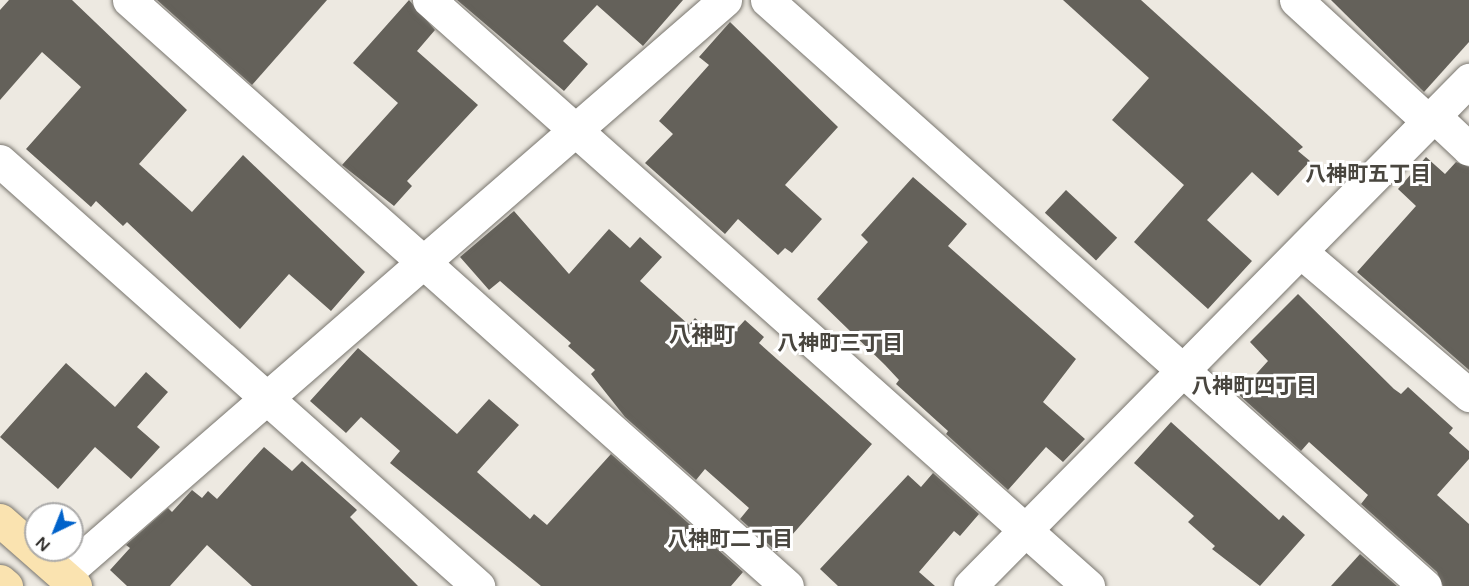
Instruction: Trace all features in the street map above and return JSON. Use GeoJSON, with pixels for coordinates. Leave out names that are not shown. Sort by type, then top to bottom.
{"type":"FeatureCollection","features":[{"type":"Feature","properties":{"kind":"main road"},"geometry":{"type":"LineString","coordinates":[[0,520],[69,581]]}},
{"type":"Feature","properties":{"kind":"main road"},"geometry":{"type":"LineString","coordinates":[[0,581],[6,586]]}},
{"type":"Feature","properties":{"kind":"street"},"geometry":{"type":"LineString","coordinates":[[129,0],[787,586]]}},
{"type":"Feature","properties":{"kind":"street"},"geometry":{"type":"LineString","coordinates":[[429,0],[1088,586]]}},
{"type":"Feature","properties":{"kind":"street"},"geometry":{"type":"LineString","coordinates":[[69,581],[264,396],[725,0]]}},
{"type":"Feature","properties":{"kind":"street"},"geometry":{"type":"LineString","coordinates":[[767,0],[1425,586]]}},
{"type":"Feature","properties":{"kind":"street"},"geometry":{"type":"LineString","coordinates":[[1296,0],[1431,119],[1469,149]]}},
{"type":"Feature","properties":{"kind":"street"},"geometry":{"type":"LineString","coordinates":[[970,586],[1469,80]]}},
{"type":"Feature","properties":{"kind":"street"},"geometry":{"type":"LineString","coordinates":[[0,161],[478,586]]}},
{"type":"Feature","properties":{"kind":"street"},"geometry":{"type":"LineString","coordinates":[[1301,252],[1469,395]]}},
{"type":"Feature","properties":{"kind":"building"},"geometry":{"type":"Polygon","coordinates":[[[9,0],[72,0],[187,110],[139,164],[192,212],[243,155],[365,272],[331,311],[289,274],[240,329],[127,222],[123,226],[96,201],[91,207],[26,149],[81,87],[42,52],[0,100],[0,10],[9,0]]]}},
{"type":"Feature","properties":{"kind":"building"},"geometry":{"type":"Polygon","coordinates":[[[157,0],[327,0],[252,85],[157,0]]]}},
{"type":"Feature","properties":{"kind":"building"},"geometry":{"type":"Polygon","coordinates":[[[409,0],[435,30],[417,51],[478,105],[407,181],[412,186],[394,206],[342,165],[398,103],[353,63],[409,0]]]}},
{"type":"Feature","properties":{"kind":"building"},"geometry":{"type":"Polygon","coordinates":[[[457,0],[683,0],[643,46],[597,5],[563,41],[588,64],[564,91],[457,0]]]}},
{"type":"Feature","properties":{"kind":"building"},"geometry":{"type":"Polygon","coordinates":[[[1063,0],[1141,0],[1303,147],[1298,151],[1310,161],[1278,196],[1252,172],[1207,220],[1252,261],[1208,309],[1134,242],[1184,185],[1112,120],[1149,78],[1063,0]]]}},
{"type":"Feature","properties":{"kind":"building"},"geometry":{"type":"Polygon","coordinates":[[[1331,0],[1469,0],[1469,42],[1424,92],[1331,0]]]}},
{"type":"Feature","properties":{"kind":"building"},"geometry":{"type":"Polygon","coordinates":[[[730,22],[838,127],[785,185],[822,219],[792,253],[785,248],[778,255],[738,219],[725,234],[645,163],[673,134],[659,121],[709,65],[699,57],[730,22]]]}},
{"type":"Feature","properties":{"kind":"building"},"geometry":{"type":"Polygon","coordinates":[[[1426,157],[1445,174],[1456,162],[1469,167],[1469,370],[1357,272],[1416,206],[1398,189],[1426,157]]]}},
{"type":"Feature","properties":{"kind":"building"},"geometry":{"type":"Polygon","coordinates":[[[913,177],[967,224],[948,246],[1076,359],[1043,402],[1085,439],[1063,462],[1046,447],[1008,490],[946,434],[948,431],[896,384],[899,380],[817,299],[868,242],[861,235],[913,177]]]}},
{"type":"Feature","properties":{"kind":"building"},"geometry":{"type":"Polygon","coordinates":[[[1066,190],[1117,238],[1096,260],[1045,213],[1066,190]]]}},
{"type":"Feature","properties":{"kind":"building"},"geometry":{"type":"Polygon","coordinates":[[[514,211],[569,274],[609,229],[630,248],[640,237],[662,257],[640,281],[689,325],[695,318],[724,343],[745,320],[764,337],[759,343],[872,444],[777,552],[740,519],[749,508],[705,469],[696,480],[625,417],[591,374],[595,370],[568,346],[571,343],[500,281],[489,290],[460,257],[514,211]]]}},
{"type":"Feature","properties":{"kind":"building"},"geometry":{"type":"Polygon","coordinates":[[[1298,294],[1394,389],[1401,394],[1408,387],[1453,428],[1449,433],[1469,451],[1469,459],[1437,495],[1469,524],[1469,586],[1443,586],[1437,572],[1361,504],[1368,495],[1309,442],[1301,451],[1238,394],[1268,361],[1250,342],[1298,294]]]}},
{"type":"Feature","properties":{"kind":"building"},"geometry":{"type":"Polygon","coordinates":[[[358,348],[457,434],[489,399],[519,425],[477,472],[530,519],[534,514],[547,525],[611,454],[743,572],[731,586],[541,586],[390,463],[400,451],[361,417],[346,433],[310,401],[358,348]]]}},
{"type":"Feature","properties":{"kind":"building"},"geometry":{"type":"Polygon","coordinates":[[[66,363],[115,407],[146,372],[168,392],[137,427],[160,447],[131,479],[95,447],[58,489],[0,437],[66,363]]]}},
{"type":"Feature","properties":{"kind":"building"},"geometry":{"type":"Polygon","coordinates":[[[1171,422],[1279,520],[1283,515],[1305,535],[1260,586],[1212,549],[1215,546],[1188,522],[1194,516],[1134,463],[1171,422]]]}},
{"type":"Feature","properties":{"kind":"building"},"geometry":{"type":"Polygon","coordinates":[[[264,447],[292,471],[302,461],[357,510],[350,517],[418,586],[252,586],[207,545],[170,586],[127,586],[110,570],[130,548],[126,545],[168,508],[172,512],[192,490],[202,498],[208,491],[217,499],[264,447]]]}},
{"type":"Feature","properties":{"kind":"building"},"geometry":{"type":"Polygon","coordinates":[[[933,473],[979,514],[960,536],[954,531],[919,572],[935,586],[838,586],[820,569],[908,475],[921,487],[933,473]]]}},
{"type":"Feature","properties":{"kind":"building"},"geometry":{"type":"Polygon","coordinates":[[[1360,554],[1397,586],[1331,586],[1360,554]]]}},
{"type":"Feature","properties":{"kind":"district","name":"八神町五丁目"},"geometry":{"type":"Point","coordinates":[1368,175]}},
{"type":"Feature","properties":{"kind":"district","name":"八神町"},"geometry":{"type":"Point","coordinates":[702,336]}},
{"type":"Feature","properties":{"kind":"district","name":"八神町三丁目"},"geometry":{"type":"Point","coordinates":[840,344]}},
{"type":"Feature","properties":{"kind":"district","name":"八神町四丁目"},"geometry":{"type":"Point","coordinates":[1254,387]}},
{"type":"Feature","properties":{"kind":"district","name":"八神町二丁目"},"geometry":{"type":"Point","coordinates":[730,540]}}]}
